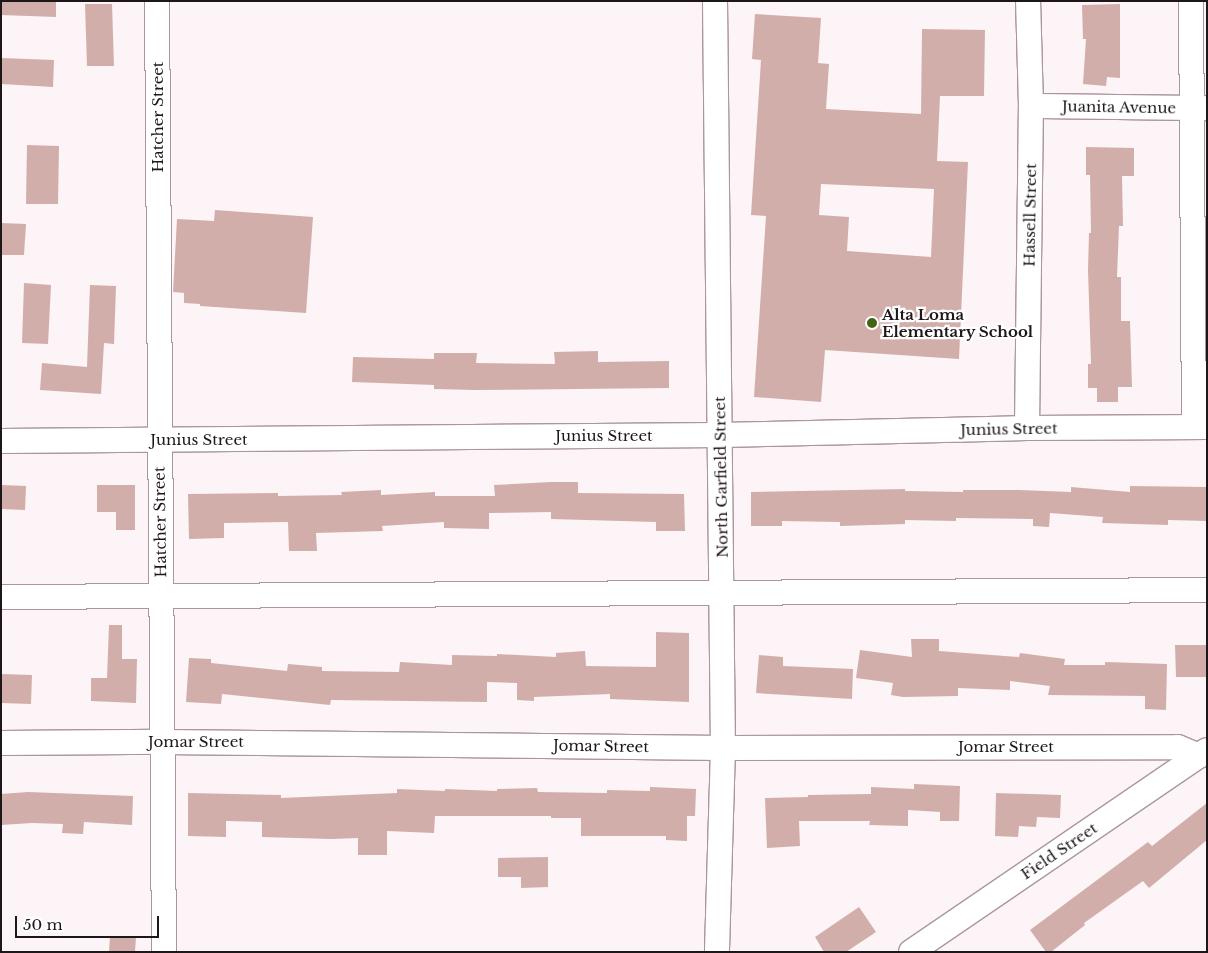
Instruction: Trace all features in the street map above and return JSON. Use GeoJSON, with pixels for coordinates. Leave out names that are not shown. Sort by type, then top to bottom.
{"type":"FeatureCollection","features":[{"type":"Feature","properties":{"kind":"street","name":"Hatcher Street"},"geometry":{"type":"LineString","coordinates":[[157,1],[164,952]]}},
{"type":"Feature","properties":{"kind":"street","name":"North Garfield Street"},"geometry":{"type":"LineString","coordinates":[[715,1],[723,748],[717,952]]}},
{"type":"Feature","properties":{"kind":"street","name":"Hassell Street"},"geometry":{"type":"LineString","coordinates":[[1027,428],[1031,106],[1028,1]]}},
{"type":"Feature","properties":{"kind":"street"},"geometry":{"type":"LineString","coordinates":[[1192,1],[1199,108],[1200,427]]}},
{"type":"Feature","properties":{"kind":"street","name":"Juanita Avenue"},"geometry":{"type":"LineString","coordinates":[[1031,106],[1199,108]]}},
{"type":"Feature","properties":{"kind":"street","name":"Junius Street"},"geometry":{"type":"LineString","coordinates":[[1,440],[721,435],[1027,428],[1200,427]]}},
{"type":"Feature","properties":{"kind":"street"},"geometry":{"type":"LineString","coordinates":[[1,597],[1207,590]]}},
{"type":"Feature","properties":{"kind":"street","name":"Jomar Street"},"geometry":{"type":"LineString","coordinates":[[1,743],[162,742],[723,748],[1178,746],[1203,753]]}},
{"type":"Feature","properties":{"kind":"street","name":"Field Street"},"geometry":{"type":"LineString","coordinates":[[910,952],[1203,753]]}},
{"type":"Feature","properties":{"kind":"building"},"geometry":{"type":"Polygon","coordinates":[[[1,1],[56,1],[56,17],[1,15],[1,1]]]}},
{"type":"Feature","properties":{"kind":"building"},"geometry":{"type":"Polygon","coordinates":[[[85,4],[112,4],[114,66],[87,66],[85,4]]]}},
{"type":"Feature","properties":{"kind":"building"},"geometry":{"type":"Polygon","coordinates":[[[1120,4],[1120,78],[1107,77],[1106,86],[1083,84],[1086,39],[1083,39],[1082,5],[1120,4]]]}},
{"type":"Feature","properties":{"kind":"building"},"geometry":{"type":"Polygon","coordinates":[[[755,14],[821,18],[818,63],[829,64],[826,109],[921,114],[922,29],[985,30],[984,96],[940,96],[937,161],[968,162],[959,359],[825,350],[821,402],[754,397],[766,216],[751,215],[761,60],[752,59],[755,14]],[[821,184],[819,215],[849,217],[847,251],[931,257],[934,189],[821,184]]]}},
{"type":"Feature","properties":{"kind":"building"},"geometry":{"type":"Polygon","coordinates":[[[1,58],[54,60],[53,87],[1,84],[1,58]]]}},
{"type":"Feature","properties":{"kind":"building"},"geometry":{"type":"Polygon","coordinates":[[[27,145],[59,146],[58,204],[26,204],[27,145]]]}},
{"type":"Feature","properties":{"kind":"building"},"geometry":{"type":"Polygon","coordinates":[[[1086,147],[1134,148],[1134,176],[1122,176],[1123,226],[1119,226],[1117,277],[1121,277],[1121,321],[1130,321],[1132,387],[1118,387],[1118,402],[1097,402],[1097,388],[1088,388],[1088,364],[1091,364],[1088,270],[1089,233],[1091,233],[1090,175],[1086,175],[1086,147]]]}},
{"type":"Feature","properties":{"kind":"building"},"geometry":{"type":"Polygon","coordinates":[[[215,210],[313,217],[306,313],[200,306],[200,304],[184,303],[184,293],[173,292],[177,219],[214,221],[215,210]]]}},
{"type":"Feature","properties":{"kind":"building"},"geometry":{"type":"Polygon","coordinates":[[[1,223],[26,224],[24,255],[1,255],[1,223]]]}},
{"type":"Feature","properties":{"kind":"building"},"geometry":{"type":"Polygon","coordinates":[[[24,283],[51,285],[48,344],[22,343],[24,283]]]}},
{"type":"Feature","properties":{"kind":"building"},"geometry":{"type":"Polygon","coordinates":[[[90,285],[116,286],[114,344],[104,343],[101,394],[40,390],[42,363],[87,367],[90,285]]]}},
{"type":"Feature","properties":{"kind":"building"},"geometry":{"type":"Polygon","coordinates":[[[598,351],[598,362],[669,361],[669,388],[476,390],[434,389],[434,385],[352,382],[353,357],[434,359],[434,353],[477,353],[476,363],[555,364],[554,352],[598,351]]]}},
{"type":"Feature","properties":{"kind":"building"},"geometry":{"type":"Polygon","coordinates":[[[578,482],[578,493],[684,494],[685,531],[656,531],[656,522],[551,519],[551,512],[489,513],[489,529],[444,528],[444,522],[382,526],[383,531],[316,533],[317,551],[289,551],[288,522],[224,523],[224,538],[189,539],[188,494],[278,493],[278,496],[342,495],[341,492],[381,490],[381,495],[435,492],[435,496],[495,496],[494,485],[578,482]]]}},
{"type":"Feature","properties":{"kind":"building"},"geometry":{"type":"Polygon","coordinates":[[[1,485],[26,486],[25,510],[1,509],[1,485]]]}},
{"type":"Feature","properties":{"kind":"building"},"geometry":{"type":"Polygon","coordinates":[[[97,485],[135,485],[135,530],[116,530],[116,512],[97,512],[97,485]]]}},
{"type":"Feature","properties":{"kind":"building"},"geometry":{"type":"Polygon","coordinates":[[[1130,486],[1207,487],[1207,521],[1168,520],[1168,525],[1102,523],[1103,517],[1050,513],[1049,527],[1033,526],[1033,519],[956,518],[956,521],[905,520],[905,524],[840,526],[840,522],[782,521],[782,526],[751,526],[751,492],[905,489],[905,491],[963,492],[963,490],[1019,490],[1071,492],[1071,487],[1130,492],[1130,486]]]}},
{"type":"Feature","properties":{"kind":"building"},"geometry":{"type":"Polygon","coordinates":[[[109,625],[122,625],[122,659],[137,659],[136,703],[91,701],[91,678],[107,678],[109,625]]]}},
{"type":"Feature","properties":{"kind":"building"},"geometry":{"type":"Polygon","coordinates":[[[656,632],[689,633],[689,702],[610,699],[610,694],[534,697],[534,701],[517,700],[517,683],[487,682],[487,702],[331,700],[330,705],[222,694],[221,704],[186,702],[189,658],[211,659],[211,663],[287,671],[288,664],[322,667],[322,671],[399,672],[400,662],[452,665],[452,655],[497,656],[497,654],[556,657],[556,653],[585,651],[586,666],[656,667],[656,632]]]}},
{"type":"Feature","properties":{"kind":"building"},"geometry":{"type":"Polygon","coordinates":[[[911,639],[939,639],[939,651],[1019,657],[1020,653],[1065,659],[1064,665],[1105,665],[1105,662],[1167,664],[1166,710],[1145,709],[1145,696],[1048,695],[1050,686],[1010,681],[1010,690],[958,688],[958,696],[903,697],[891,695],[893,683],[856,678],[860,650],[912,657],[911,639]]]}},
{"type":"Feature","properties":{"kind":"building"},"geometry":{"type":"Polygon","coordinates":[[[1175,645],[1207,645],[1207,677],[1176,677],[1175,645]]]}},
{"type":"Feature","properties":{"kind":"building"},"geometry":{"type":"Polygon","coordinates":[[[759,655],[783,657],[783,666],[853,669],[852,699],[756,693],[759,655]]]}},
{"type":"Feature","properties":{"kind":"building"},"geometry":{"type":"Polygon","coordinates":[[[1,674],[32,675],[31,704],[1,703],[1,674]]]}},
{"type":"Feature","properties":{"kind":"building"},"geometry":{"type":"Polygon","coordinates":[[[914,784],[960,786],[959,821],[940,821],[940,812],[908,810],[908,826],[869,825],[870,821],[799,821],[800,846],[767,848],[765,798],[871,794],[871,787],[914,789],[914,784]]]}},
{"type":"Feature","properties":{"kind":"building"},"geometry":{"type":"Polygon","coordinates":[[[650,787],[696,789],[695,816],[687,816],[687,841],[666,840],[666,836],[581,836],[581,818],[551,818],[551,816],[435,816],[434,833],[387,831],[387,855],[358,855],[358,838],[262,837],[262,822],[226,821],[226,837],[188,836],[188,793],[281,795],[281,798],[397,793],[397,789],[497,791],[497,789],[537,788],[538,792],[607,793],[607,790],[650,791],[650,787]]]}},
{"type":"Feature","properties":{"kind":"building"},"geometry":{"type":"Polygon","coordinates":[[[28,792],[133,796],[132,825],[84,822],[83,834],[62,833],[63,824],[1,825],[1,794],[28,792]]]}},
{"type":"Feature","properties":{"kind":"building"},"geometry":{"type":"Polygon","coordinates":[[[996,793],[1061,795],[1060,818],[1037,817],[1036,827],[1019,826],[1018,837],[995,836],[996,793]]]}},
{"type":"Feature","properties":{"kind":"building"},"geometry":{"type":"Polygon","coordinates":[[[1207,803],[1207,840],[1149,888],[1143,881],[1084,923],[1085,925],[1051,952],[1046,952],[1030,930],[1148,842],[1152,846],[1207,803]]]}},
{"type":"Feature","properties":{"kind":"building"},"geometry":{"type":"Polygon","coordinates":[[[548,857],[548,887],[521,888],[521,877],[498,877],[498,858],[548,857]]]}},
{"type":"Feature","properties":{"kind":"building"},"geometry":{"type":"Polygon","coordinates":[[[859,907],[876,932],[846,952],[824,952],[815,937],[859,907]]]}},
{"type":"Feature","properties":{"kind":"building"},"geometry":{"type":"Polygon","coordinates":[[[110,936],[136,937],[135,952],[109,952],[110,936]]]}},
{"type":"Feature","properties":{"kind":"place","name":"Alta Loma Elementary School"},"geometry":{"type":"Point","coordinates":[872,323]}}]}
